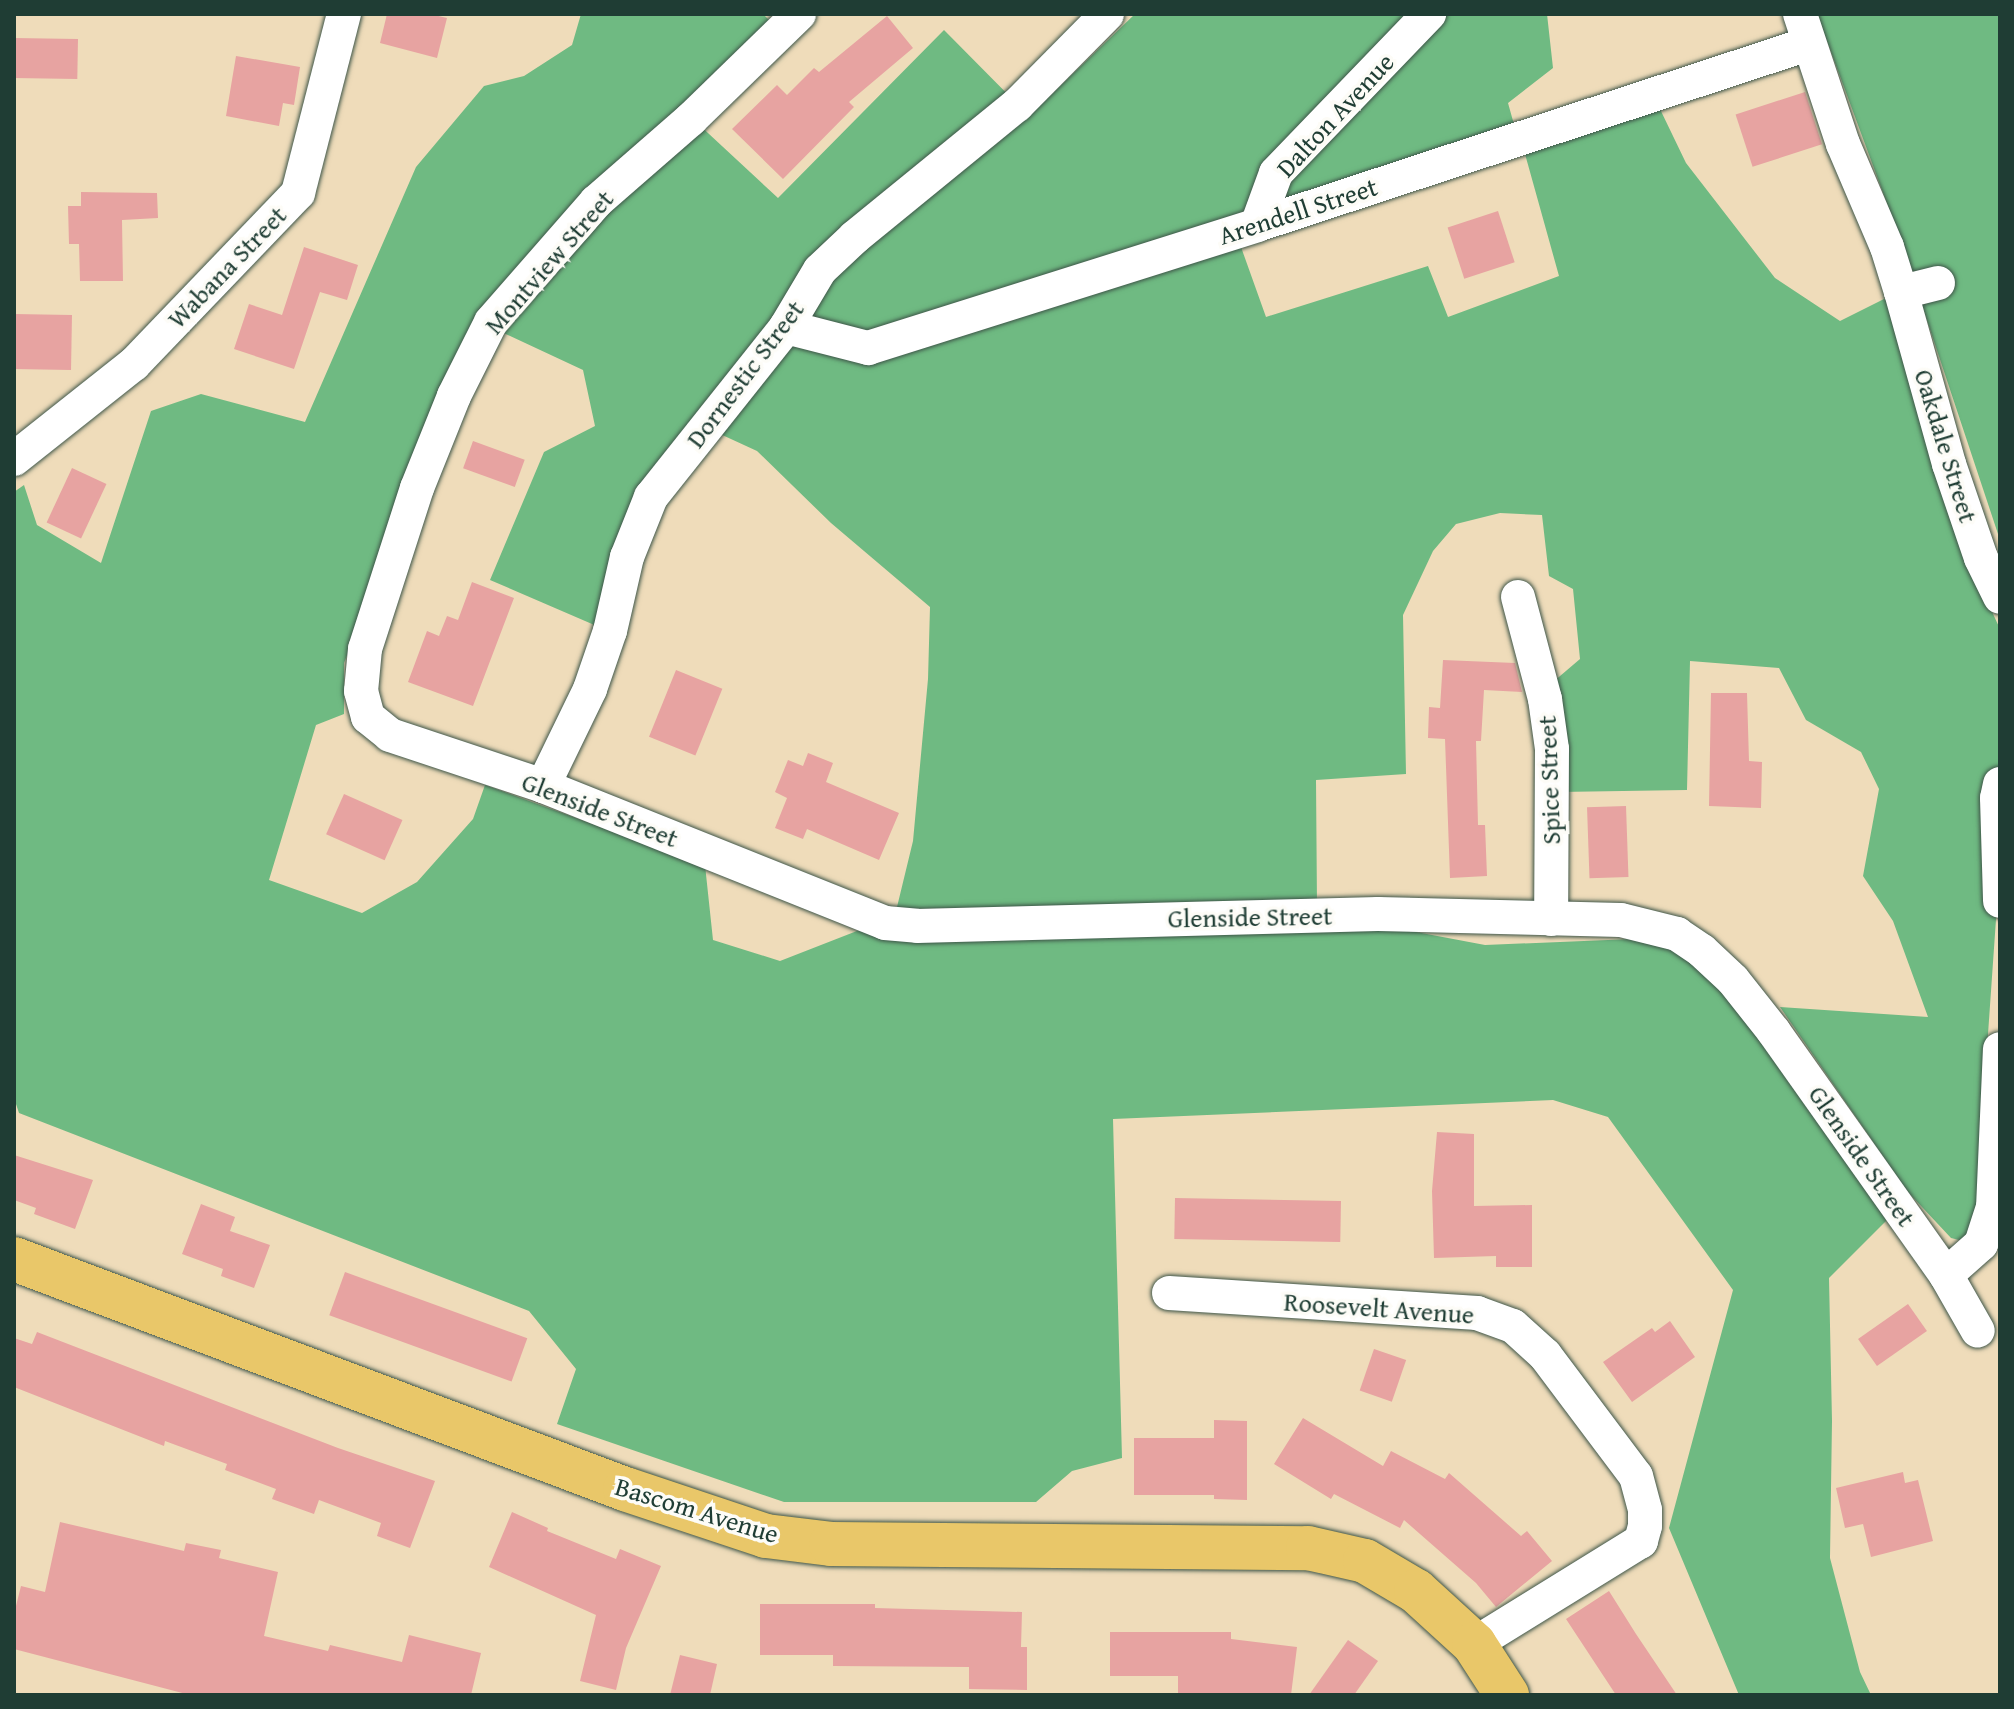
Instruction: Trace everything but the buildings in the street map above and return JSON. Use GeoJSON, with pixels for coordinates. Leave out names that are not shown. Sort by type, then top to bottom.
{"type":"FeatureCollection","features":[{"type":"Feature","properties":{"kind":"main road","name":"Bascom Avenue"},"geometry":{"type":"LineString","coordinates":[[14,1259],[625,1489],[766,1536],[831,1544],[1308,1548],[1365,1561],[1416,1591],[1474,1644],[1507,1695]]}},
{"type":"Feature","properties":{"kind":"street","name":"Wabana Street"},"geometry":{"type":"LineString","coordinates":[[14,459],[134,364],[298,193],[344,14]]}},
{"type":"Feature","properties":{"kind":"street","name":"Montview Street"},"geometry":{"type":"LineString","coordinates":[[365,711],[361,691],[365,649],[417,488],[454,396],[491,322],[596,202],[691,119],[799,14]]}},
{"type":"Feature","properties":{"kind":"street","name":"Dornestic Street"},"geometry":{"type":"LineString","coordinates":[[543,786],[590,689],[610,631],[627,557],[651,497],[786,327],[820,270],[846,245],[1017,105],[1107,14]]}},
{"type":"Feature","properties":{"kind":"street","name":"Dalton Avenue"},"geometry":{"type":"LineString","coordinates":[[1257,225],[1276,173],[1429,14]]}},
{"type":"Feature","properties":{"kind":"street","name":"Arendell Street"},"geometry":{"type":"LineString","coordinates":[[786,327],[868,348],[1257,225],[1804,29]]}},
{"type":"Feature","properties":{"kind":"street","name":"Oakdale Street"},"geometry":{"type":"LineString","coordinates":[[1804,29],[1843,144],[1887,247],[1949,464],[1981,558],[2000,597]]}},
{"type":"Feature","properties":{"kind":"street"},"geometry":{"type":"LineString","coordinates":[[1901,292],[1938,283]]}},
{"type":"Feature","properties":{"kind":"street","name":"Spice Street"},"geometry":{"type":"LineString","coordinates":[[1518,597],[1545,699],[1552,749],[1551,919]]}},
{"type":"Feature","properties":{"kind":"street","name":"Glenside Street"},"geometry":{"type":"LineString","coordinates":[[365,711],[376,726],[390,735],[543,786],[885,923],[917,926],[1378,914],[1621,920],[1655,926],[1677,934],[1702,951],[1733,980],[1774,1032],[1946,1275],[1978,1331]]}},
{"type":"Feature","properties":{"kind":"street"},"geometry":{"type":"LineString","coordinates":[[2000,784],[2000,901]]}},
{"type":"Feature","properties":{"kind":"street"},"geometry":{"type":"LineString","coordinates":[[1946,1275],[1981,1244],[1993,1208],[2000,1049]]}},
{"type":"Feature","properties":{"kind":"street","name":"Roosevelt Avenue"},"geometry":{"type":"LineString","coordinates":[[1169,1293],[1477,1313],[1513,1326],[1545,1355],[1636,1476],[1645,1510],[1645,1526],[1641,1541],[1474,1644]]}},
{"type":"Feature","properties":{"kind":"green space"},"geometry":{"type":"Polygon","coordinates":[[[581,14],[763,14],[772,23],[681,108],[778,198],[944,30],[1029,116],[1135,14],[1547,14],[1553,68],[1508,103],[1515,128],[1231,219],[1266,317],[1428,266],[1448,317],[1559,276],[1525,154],[1659,107],[1686,163],[1775,278],[1840,321],[1888,297],[1958,538],[2000,629],[2000,862],[1983,1106],[1986,1211],[1967,1242],[1951,1238],[1907,1191],[1780,1007],[1928,1017],[1893,921],[1863,876],[1879,789],[1861,752],[1806,720],[1779,668],[1690,661],[1687,790],[1559,792],[1553,682],[1580,659],[1573,589],[1549,576],[1542,515],[1500,513],[1456,524],[1433,551],[1403,615],[1406,774],[1316,780],[1317,906],[906,909],[897,907],[913,841],[928,679],[930,607],[831,523],[757,451],[694,422],[599,627],[490,580],[544,452],[595,426],[583,370],[478,321],[344,663],[344,714],[316,725],[269,880],[362,913],[417,882],[473,819],[485,785],[705,865],[713,940],[780,961],[862,929],[1395,928],[1485,945],[1656,938],[1699,961],[1740,1004],[1887,1220],[1829,1278],[1832,1421],[1830,1558],[1860,1672],[1871,1695],[1739,1695],[1669,1528],[1733,1290],[1608,1117],[1553,1100],[1113,1119],[1122,1458],[1072,1471],[1036,1502],[784,1502],[557,1424],[576,1369],[529,1311],[19,1113],[14,1098],[14,492],[24,485],[37,525],[101,563],[151,411],[201,394],[305,422],[416,167],[484,86],[524,76],[572,45],[581,14]]]}},
{"type":"Feature","properties":{"kind":"green space"},"geometry":{"type":"Polygon","coordinates":[[[1817,14],[2000,14],[2000,540],[1899,236],[1817,14]]]}}]}
